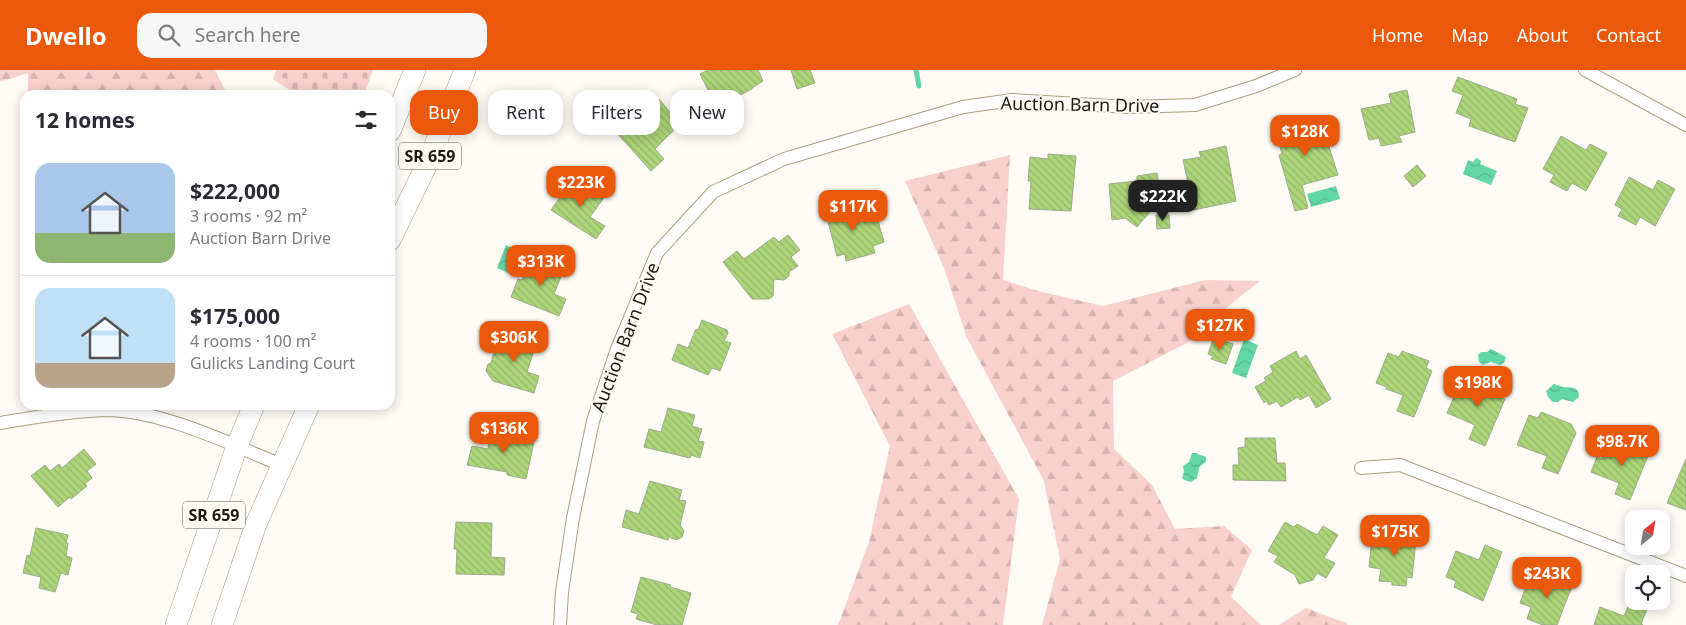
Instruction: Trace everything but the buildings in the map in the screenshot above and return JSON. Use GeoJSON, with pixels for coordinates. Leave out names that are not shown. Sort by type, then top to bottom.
{"type":"FeatureCollection","features":[{"type":"Feature","properties":{"kind":"main road","name":"SR 659"},"geometry":{"type":"LineString","coordinates":[[395,119],[415,70]]}},
{"type":"Feature","properties":{"kind":"main road","name":"SR 659"},"geometry":{"type":"LineString","coordinates":[[395,230],[429,160],[465,70]]}},
{"type":"Feature","properties":{"kind":"main road","name":"SR 659"},"geometry":{"type":"LineString","coordinates":[[176,625],[237,446],[252,410]]}},
{"type":"Feature","properties":{"kind":"main road","name":"SR 659"},"geometry":{"type":"LineString","coordinates":[[222,625],[256,524],[307,410]]}},
{"type":"Feature","properties":{"kind":"street","name":"Auction Barn Drive"},"geometry":{"type":"LineString","coordinates":[[560,625],[562,592],[573,518],[593,421],[617,349],[657,253],[713,192],[784,159],[963,107],[1012,100],[1128,107],[1195,105],[1256,86],[1295,70]]}},
{"type":"Feature","properties":{"kind":"street"},"geometry":{"type":"LineString","coordinates":[[1585,70],[1686,125]]}},
{"type":"Feature","properties":{"kind":"street"},"geometry":{"type":"LineString","coordinates":[[0,423],[107,410],[138,414],[158,418],[237,446],[281,465]]}},
{"type":"Feature","properties":{"kind":"street"},"geometry":{"type":"LineString","coordinates":[[1361,468],[1400,464],[1686,576]]}},
{"type":"Feature","properties":{"kind":"green space"},"geometry":{"type":"Polygon","coordinates":[[[0,70],[215,70],[225,90],[28,90],[28,73],[0,82],[0,70]]]}},
{"type":"Feature","properties":{"kind":"green space"},"geometry":{"type":"Polygon","coordinates":[[[276,70],[373,70],[366,90],[290,90],[273,79],[276,70]]]}},
{"type":"Feature","properties":{"kind":"green space"},"geometry":{"type":"Polygon","coordinates":[[[1010,155],[1003,280],[1038,291],[1103,306],[1205,280],[1260,281],[1187,343],[1113,381],[1114,449],[1152,485],[1175,529],[1224,526],[1252,550],[1231,597],[1261,625],[1042,625],[1060,559],[1044,481],[967,338],[944,268],[905,181],[1010,155]]]}},
{"type":"Feature","properties":{"kind":"green space"},"geometry":{"type":"Polygon","coordinates":[[[909,304],[1019,499],[1003,625],[838,625],[869,542],[890,446],[832,334],[909,304]]]}},
{"type":"Feature","properties":{"kind":"green space"},"geometry":{"type":"Polygon","coordinates":[[[1306,608],[1346,623],[1348,625],[1279,625],[1306,608]]]}},
{"type":"Feature","properties":{"kind":"water"},"geometry":{"type":"Polygon","coordinates":[[[1476,158],[1481,161],[1480,164],[1497,171],[1491,185],[1463,174],[1468,160],[1473,162],[1476,158]]]}},
{"type":"Feature","properties":{"kind":"water"},"geometry":{"type":"Polygon","coordinates":[[[1336,186],[1340,199],[1311,207],[1307,194],[1336,186]]]}},
{"type":"Feature","properties":{"kind":"water"},"geometry":{"type":"Polygon","coordinates":[[[506,245],[518,251],[508,273],[497,268],[506,245]]]}},
{"type":"Feature","properties":{"kind":"water"},"geometry":{"type":"Polygon","coordinates":[[[1244,339],[1258,345],[1246,378],[1232,373],[1244,339]]]}},
{"type":"Feature","properties":{"kind":"water"},"geometry":{"type":"Polygon","coordinates":[[[1491,349],[1506,357],[1504,363],[1500,365],[1491,362],[1483,365],[1479,362],[1478,355],[1491,349]]]}},
{"type":"Feature","properties":{"kind":"water"},"geometry":{"type":"Polygon","coordinates":[[[1554,384],[1576,389],[1579,397],[1573,402],[1562,399],[1558,402],[1553,402],[1548,397],[1546,391],[1554,384]]]}},
{"type":"Feature","properties":{"kind":"water"},"geometry":{"type":"Polygon","coordinates":[[[1192,453],[1205,456],[1206,459],[1199,468],[1197,478],[1191,482],[1182,478],[1183,466],[1189,462],[1192,453]]]}},
{"type":"Feature","properties":{"kind":"waterway"},"geometry":{"type":"LineString","coordinates":[[916,70],[919,86]]}}]}
